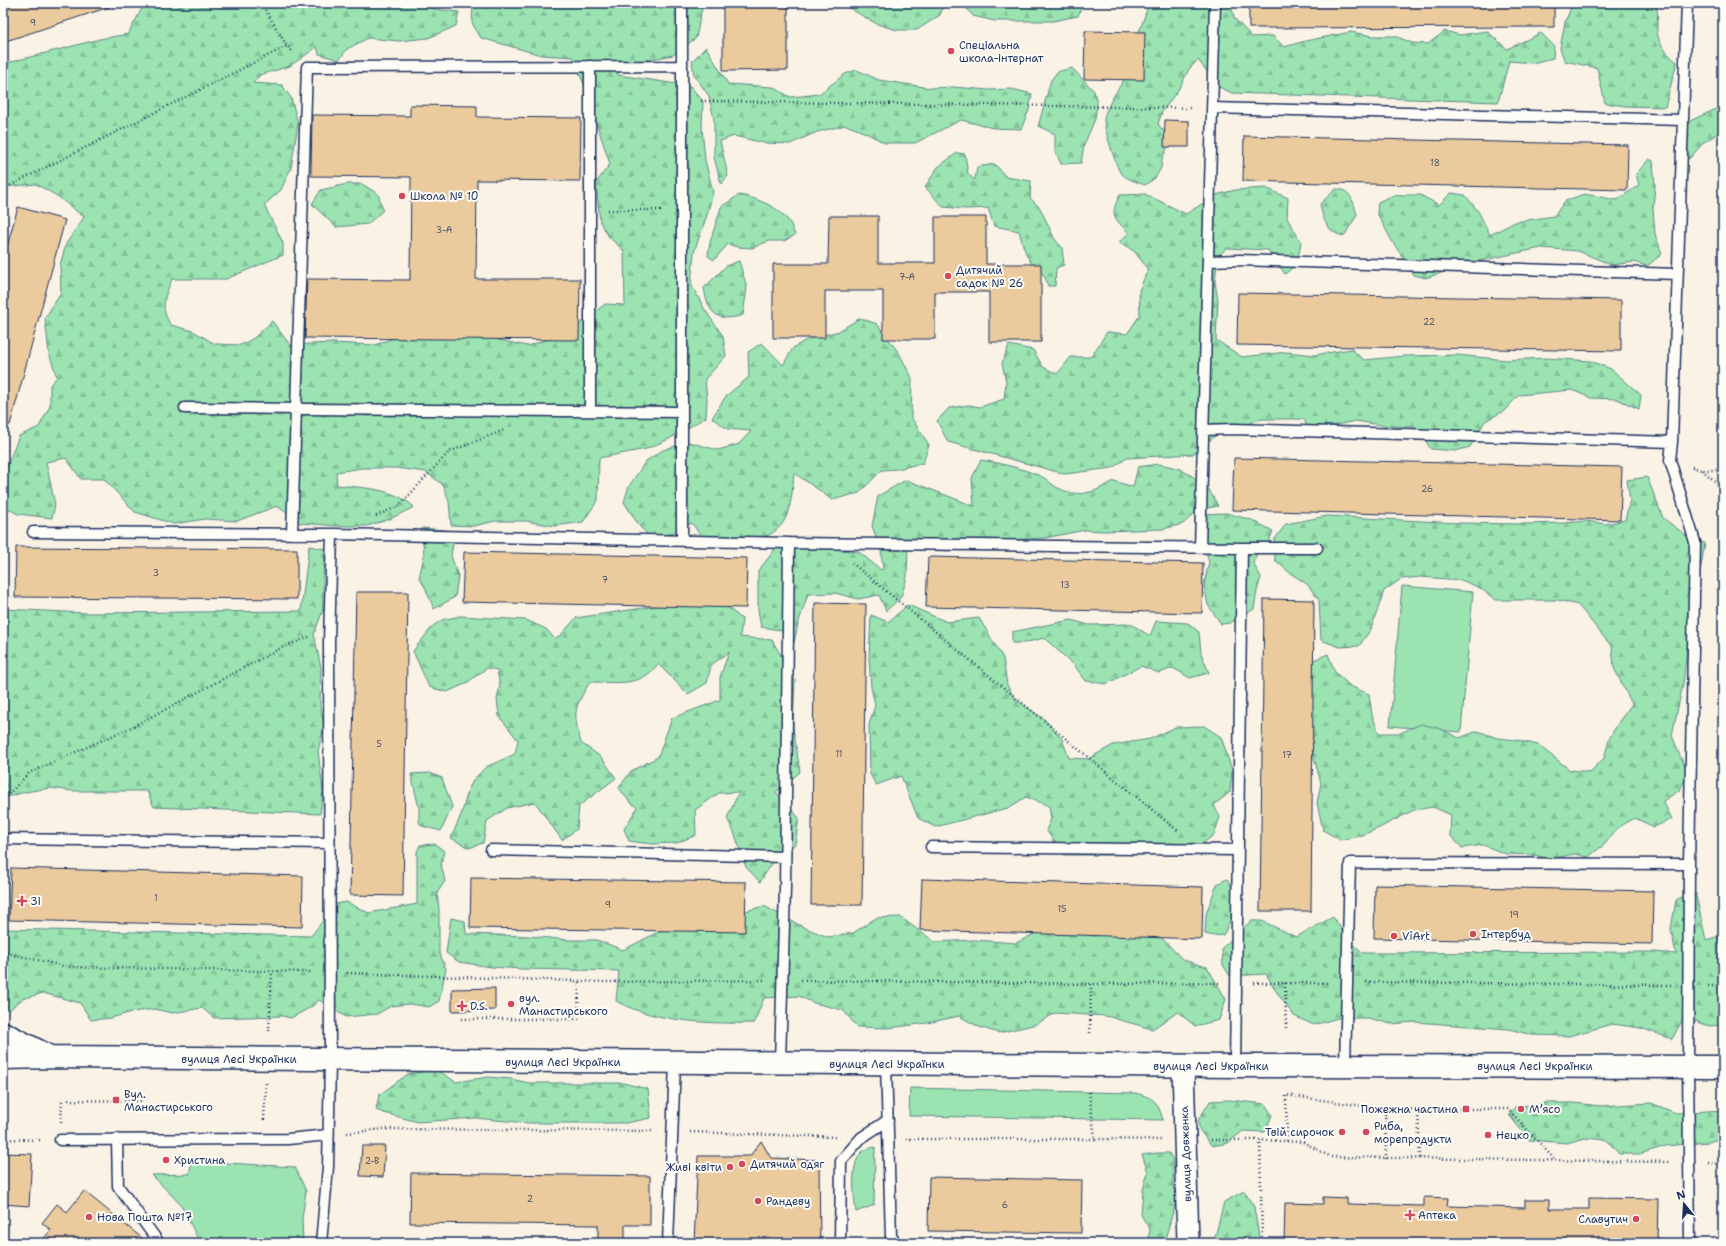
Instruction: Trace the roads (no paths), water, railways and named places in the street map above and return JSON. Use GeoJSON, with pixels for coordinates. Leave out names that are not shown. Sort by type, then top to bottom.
{"type":"FeatureCollection","features":[{"type":"Feature","properties":{"kind":"main road"},"geometry":{"type":"LineString","coordinates":[[3,1033],[51,1057]]}},
{"type":"Feature","properties":{"kind":"main road","name":"вулиця Лесі Українки"},"geometry":{"type":"LineString","coordinates":[[3,1058],[51,1057],[1183,1066],[1723,1067]]}},
{"type":"Feature","properties":{"kind":"street","name":"вулиця Довженка"},"geometry":{"type":"LineString","coordinates":[[1183,1066],[1188,1243]]}},
{"type":"Feature","properties":{"kind":"lane"},"geometry":{"type":"LineString","coordinates":[[682,3],[682,541]]}},
{"type":"Feature","properties":{"kind":"lane"},"geometry":{"type":"LineString","coordinates":[[1200,548],[1215,3]]}},
{"type":"Feature","properties":{"kind":"lane"},"geometry":{"type":"LineString","coordinates":[[1687,3],[1672,442],[1670,460],[1695,542],[1689,864],[1688,1067],[1690,1243]]}},
{"type":"Feature","properties":{"kind":"lane"},"geometry":{"type":"LineString","coordinates":[[590,66],[590,412]]}},
{"type":"Feature","properties":{"kind":"lane"},"geometry":{"type":"LineString","coordinates":[[292,534],[307,67],[681,66]]}},
{"type":"Feature","properties":{"kind":"lane"},"geometry":{"type":"LineString","coordinates":[[1212,108],[1683,120]]}},
{"type":"Feature","properties":{"kind":"lane"},"geometry":{"type":"LineString","coordinates":[[1208,261],[1248,260],[1677,274]]}},
{"type":"Feature","properties":{"kind":"lane"},"geometry":{"type":"LineString","coordinates":[[185,408],[682,412]]}},
{"type":"Feature","properties":{"kind":"lane"},"geometry":{"type":"LineString","coordinates":[[1204,430],[1233,428],[1672,442]]}},
{"type":"Feature","properties":{"kind":"lane"},"geometry":{"type":"LineString","coordinates":[[33,532],[332,534],[789,543],[1317,548]]}},
{"type":"Feature","properties":{"kind":"lane"},"geometry":{"type":"LineString","coordinates":[[321,1243],[328,1167],[330,1060],[329,628],[332,534]]}},
{"type":"Feature","properties":{"kind":"lane"},"geometry":{"type":"LineString","coordinates":[[780,1063],[785,857],[789,543]]}},
{"type":"Feature","properties":{"kind":"lane"},"geometry":{"type":"LineString","coordinates":[[1236,1066],[1242,548]]}},
{"type":"Feature","properties":{"kind":"lane"},"geometry":{"type":"LineString","coordinates":[[3,838],[329,843]]}},
{"type":"Feature","properties":{"kind":"lane"},"geometry":{"type":"LineString","coordinates":[[931,847],[1238,850]]}},
{"type":"Feature","properties":{"kind":"lane"},"geometry":{"type":"LineString","coordinates":[[491,850],[785,857]]}},
{"type":"Feature","properties":{"kind":"lane"},"geometry":{"type":"LineString","coordinates":[[1345,1066],[1350,863],[1689,864]]}},
{"type":"Feature","properties":{"kind":"lane"},"geometry":{"type":"LineString","coordinates":[[668,1243],[675,1062]]}},
{"type":"Feature","properties":{"kind":"lane"},"geometry":{"type":"LineString","coordinates":[[886,1064],[891,1238],[897,1243]]}},
{"type":"Feature","properties":{"kind":"lane"},"geometry":{"type":"LineString","coordinates":[[840,1243],[841,1162],[861,1138],[888,1120]]}},
{"type":"Feature","properties":{"kind":"lane"},"geometry":{"type":"LineString","coordinates":[[60,1140],[263,1139],[328,1134]]}},
{"type":"Feature","properties":{"kind":"lane"},"geometry":{"type":"LineString","coordinates":[[117,1140],[118,1186],[158,1243]]}},
{"type":"Feature","properties":{"kind":"place","name":"Спеціальна школа-інтернат"},"geometry":{"type":"Point","coordinates":[951,51]}},
{"type":"Feature","properties":{"kind":"place","name":"Школа № 10"},"geometry":{"type":"Point","coordinates":[402,196]}},
{"type":"Feature","properties":{"kind":"place","name":"Дитячий садок № 26"},"geometry":{"type":"Point","coordinates":[948,276]}},
{"type":"Feature","properties":{"kind":"place","name":"3і"},"geometry":{"type":"Point","coordinates":[22,901]}},
{"type":"Feature","properties":{"kind":"place","name":"Інтербуд"},"geometry":{"type":"Point","coordinates":[1473,934]}},
{"type":"Feature","properties":{"kind":"place","name":"ViArt"},"geometry":{"type":"Point","coordinates":[1394,936]}},
{"type":"Feature","properties":{"kind":"place","name":"вул. Манастирського"},"geometry":{"type":"Point","coordinates":[511,1004]}},
{"type":"Feature","properties":{"kind":"place","name":"D.S."},"geometry":{"type":"Point","coordinates":[462,1006]}},
{"type":"Feature","properties":{"kind":"place","name":"Вул. Манастирського"},"geometry":{"type":"Point","coordinates":[116,1100]}},
{"type":"Feature","properties":{"kind":"place","name":"Пожежна частина"},"geometry":{"type":"Point","coordinates":[1466,1109]}},
{"type":"Feature","properties":{"kind":"place","name":"Мʼясо"},"geometry":{"type":"Point","coordinates":[1521,1109]}},
{"type":"Feature","properties":{"kind":"place","name":"Твій сирочок"},"geometry":{"type":"Point","coordinates":[1342,1132]}},
{"type":"Feature","properties":{"kind":"place","name":"Риба, морепродукти"},"geometry":{"type":"Point","coordinates":[1366,1132]}},
{"type":"Feature","properties":{"kind":"place","name":"Нецко"},"geometry":{"type":"Point","coordinates":[1488,1135]}},
{"type":"Feature","properties":{"kind":"place","name":"Христина"},"geometry":{"type":"Point","coordinates":[166,1160]}},
{"type":"Feature","properties":{"kind":"place","name":"Дитячий одяг"},"geometry":{"type":"Point","coordinates":[742,1164]}},
{"type":"Feature","properties":{"kind":"place","name":"Живі квіти"},"geometry":{"type":"Point","coordinates":[730,1167]}},
{"type":"Feature","properties":{"kind":"place","name":"Рандеву"},"geometry":{"type":"Point","coordinates":[758,1201]}},
{"type":"Feature","properties":{"kind":"place","name":"Аптека"},"geometry":{"type":"Point","coordinates":[1410,1215]}},
{"type":"Feature","properties":{"kind":"place","name":"Нова Пошта №17"},"geometry":{"type":"Point","coordinates":[89,1217]}},
{"type":"Feature","properties":{"kind":"place","name":"Славутич"},"geometry":{"type":"Point","coordinates":[1636,1219]}}]}
